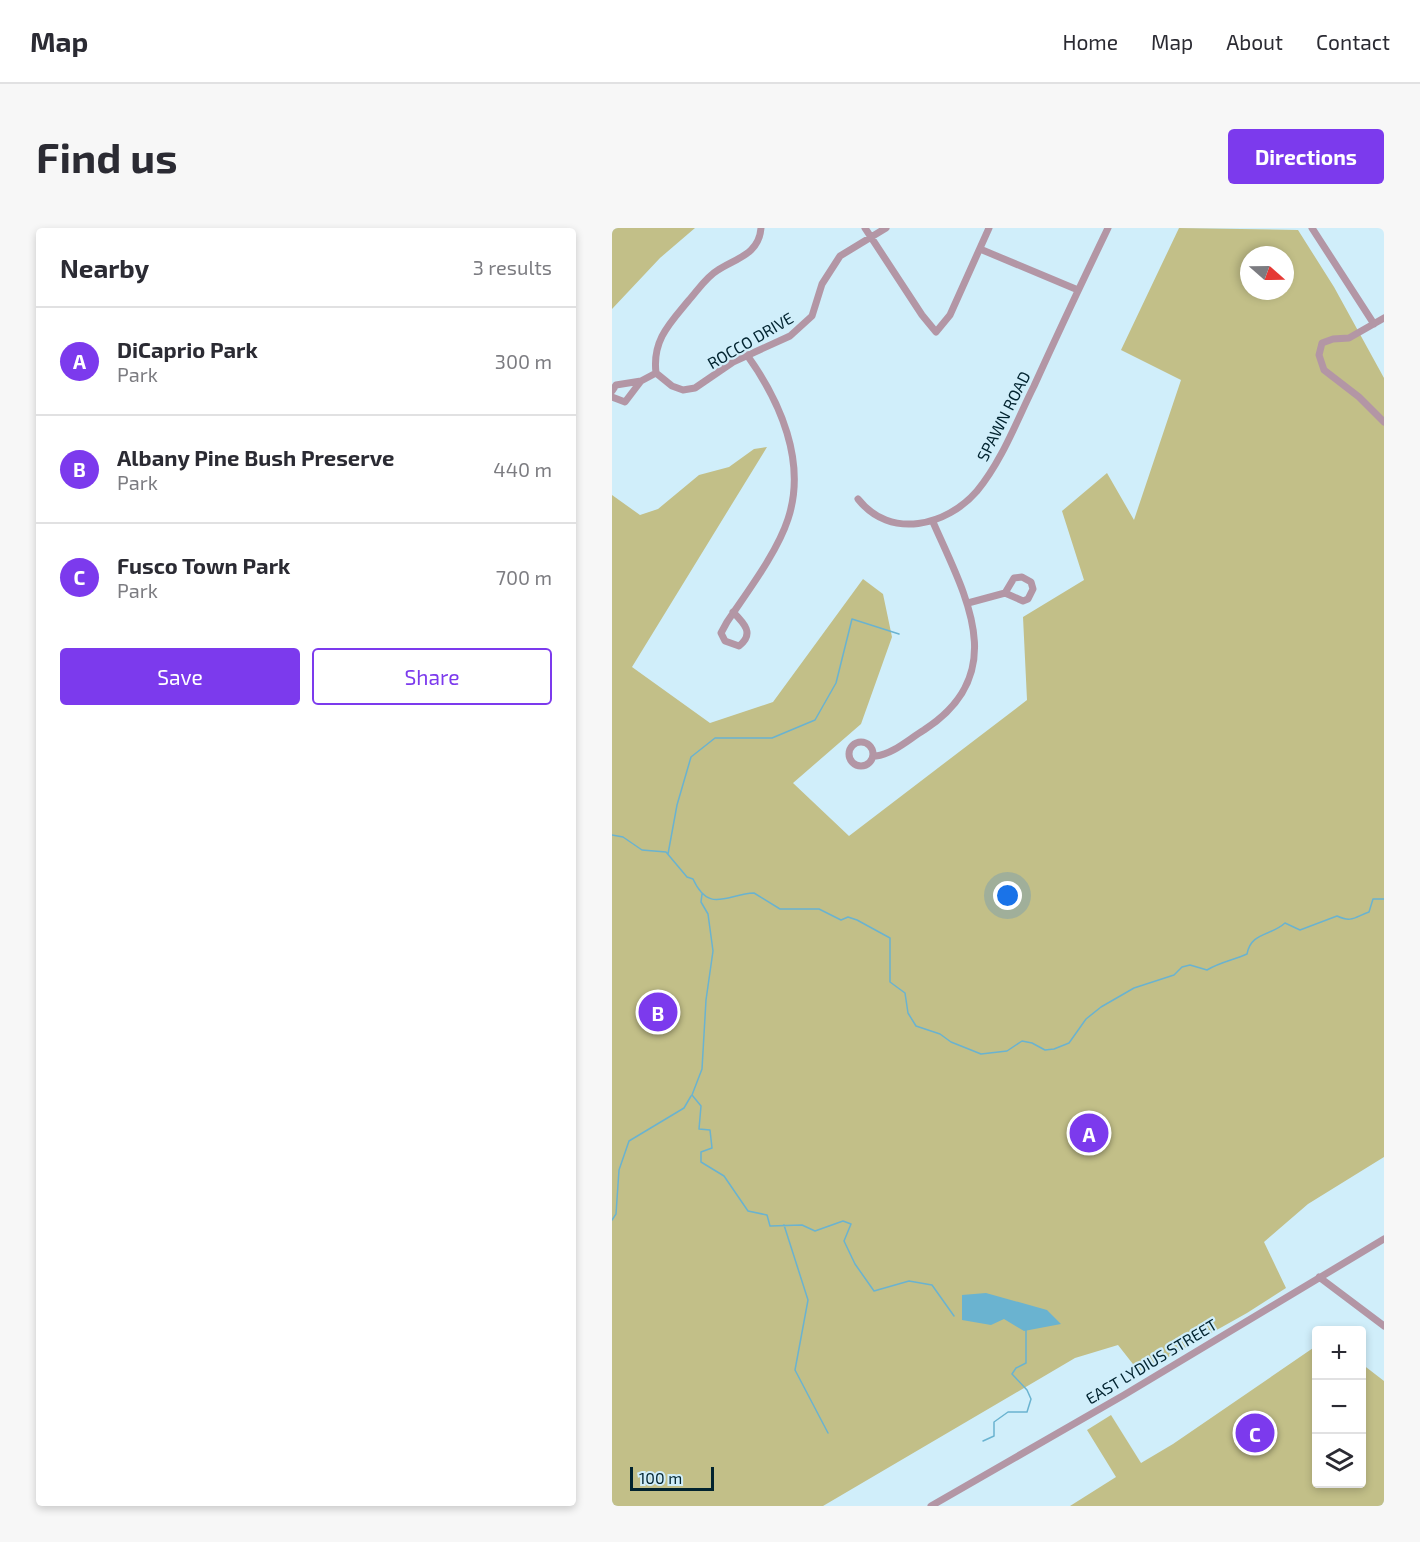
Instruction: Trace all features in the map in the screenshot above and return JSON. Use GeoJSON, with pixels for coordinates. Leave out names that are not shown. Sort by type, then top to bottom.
{"type":"FeatureCollection","features":[{"type":"Feature","properties":{"kind":"street"},"geometry":{"type":"LineString","coordinates":[[612,391],[616,385],[641,381],[656,373],[657,348],[668,325],[717,270],[751,251],[757,245],[761,228]]}},
{"type":"Feature","properties":{"kind":"street"},"geometry":{"type":"LineString","coordinates":[[865,228],[922,315],[936,332],[950,315],[989,228]]}},
{"type":"Feature","properties":{"kind":"street","name":"ROCCO DRIVE"},"geometry":{"type":"LineString","coordinates":[[656,373],[672,386],[683,390],[695,388],[747,355],[776,344],[812,316],[822,284],[840,256],[886,228]]}},
{"type":"Feature","properties":{"kind":"street","name":"SPAWN ROAD"},"geometry":{"type":"LineString","coordinates":[[858,499],[875,515],[888,521],[910,525],[933,522],[970,498],[986,479],[1017,422],[1108,228]]}},
{"type":"Feature","properties":{"kind":"street"},"geometry":{"type":"LineString","coordinates":[[1312,228],[1374,324]]}},
{"type":"Feature","properties":{"kind":"street"},"geometry":{"type":"LineString","coordinates":[[980,249],[1078,290]]}},
{"type":"Feature","properties":{"kind":"street"},"geometry":{"type":"LineString","coordinates":[[1384,318],[1349,338],[1333,339],[1322,343],[1319,355],[1324,370],[1359,397],[1384,422]]}},
{"type":"Feature","properties":{"kind":"street"},"geometry":{"type":"LineString","coordinates":[[733,612],[746,626],[748,634],[746,641],[739,646],[725,641],[721,633],[733,612],[778,542],[789,519],[794,478],[794,460],[783,422],[760,373],[747,355]]}},
{"type":"Feature","properties":{"kind":"street"},"geometry":{"type":"LineString","coordinates":[[612,397],[625,402],[641,381]]}},
{"type":"Feature","properties":{"kind":"street"},"geometry":{"type":"LineString","coordinates":[[876,756],[890,752],[936,722],[952,707],[963,690],[974,662],[976,640],[968,603],[933,522]]}},
{"type":"Feature","properties":{"kind":"street"},"geometry":{"type":"LineString","coordinates":[[968,603],[1005,592]]}},
{"type":"Feature","properties":{"kind":"street","name":"EAST LYDIUS STREET"},"geometry":{"type":"LineString","coordinates":[[931,1506],[1124,1395],[1384,1239]]}},
{"type":"Feature","properties":{"kind":"street"},"geometry":{"type":"LineString","coordinates":[[1319,1277],[1384,1326]]}},
{"type":"Feature","properties":{"kind":"shaded area"},"geometry":{"type":"Polygon","coordinates":[[[612,228],[695,228],[660,258],[612,309],[612,228]]]}},
{"type":"Feature","properties":{"kind":"shaded area"},"geometry":{"type":"Polygon","coordinates":[[[1179,228],[1298,230],[1334,287],[1384,378],[1384,1157],[1308,1204],[1264,1242],[1286,1288],[1247,1313],[1140,1373],[1118,1345],[1075,1358],[823,1506],[612,1506],[612,495],[640,515],[658,509],[699,475],[729,467],[754,449],[767,447],[632,667],[710,723],[773,702],[863,579],[883,594],[892,637],[861,724],[793,783],[849,836],[1027,700],[1023,617],[1084,580],[1062,511],[1107,473],[1134,520],[1181,380],[1121,350],[1179,228]]]}},
{"type":"Feature","properties":{"kind":"shaded area"},"geometry":{"type":"Polygon","coordinates":[[[1312,1349],[1312,1488],[1366,1488],[1366,1367],[1384,1381],[1384,1506],[1070,1506],[1116,1477],[1087,1430],[1111,1415],[1141,1463],[1173,1444],[1312,1349]]]}},
{"type":"Feature","properties":{"kind":"water"},"geometry":{"type":"Polygon","coordinates":[[[986,1293],[1047,1310],[1061,1324],[1024,1331],[1004,1319],[991,1325],[962,1320],[962,1295],[986,1293]]]}},
{"type":"Feature","properties":{"kind":"waterway"},"geometry":{"type":"LineString","coordinates":[[668,854],[677,805],[691,757],[715,738],[772,738],[815,720],[836,683],[852,619],[899,634]]}},
{"type":"Feature","properties":{"kind":"waterway"},"geometry":{"type":"LineString","coordinates":[[612,835],[623,837],[642,850],[666,852],[687,877],[693,879],[699,890],[712,899],[719,900],[754,893],[780,909],[819,909],[841,920],[848,917],[857,920],[890,938],[890,982],[905,993],[908,1013],[916,1026],[940,1034],[951,1042],[981,1054],[1007,1051],[1022,1041],[1045,1050],[1054,1049],[1069,1043],[1086,1019],[1101,1007],[1134,988],[1174,975],[1182,967],[1190,965],[1207,970],[1247,954],[1249,947],[1257,938],[1285,923],[1300,930],[1337,916],[1346,919],[1353,918],[1369,912],[1373,899],[1384,899]]}},
{"type":"Feature","properties":{"kind":"waterway"},"geometry":{"type":"LineString","coordinates":[[702,894],[701,902],[708,914],[713,951],[706,1000],[702,1069],[692,1095],[701,1106],[699,1129],[710,1130],[712,1148],[701,1152],[701,1162],[724,1176],[748,1211],[767,1215],[770,1226],[802,1225],[815,1231],[843,1221],[851,1224],[844,1241],[855,1264],[874,1291],[909,1281],[932,1285],[954,1316]]}},
{"type":"Feature","properties":{"kind":"waterway"},"geometry":{"type":"LineString","coordinates":[[612,1220],[616,1214],[619,1170],[629,1141],[684,1108],[691,1096]]}},
{"type":"Feature","properties":{"kind":"waterway"},"geometry":{"type":"LineString","coordinates":[[784,1225],[808,1300],[795,1370],[828,1433]]}},
{"type":"Feature","properties":{"kind":"waterway"},"geometry":{"type":"LineString","coordinates":[[983,1441],[994,1436],[994,1422],[1008,1412],[1027,1412],[1031,1399],[1027,1390],[1012,1374],[1016,1368],[1026,1363],[1026,1329]]}},
{"type":"Feature","properties":{"kind":"place","name":"Albany Pine Bush Preserve"},"geometry":{"type":"Point","coordinates":[658,1012]}},
{"type":"Feature","properties":{"kind":"place","name":"DiCaprio Park"},"geometry":{"type":"Point","coordinates":[1089,1133]}},
{"type":"Feature","properties":{"kind":"place","name":"Fusco Town Park"},"geometry":{"type":"Point","coordinates":[1255,1433]}}]}
